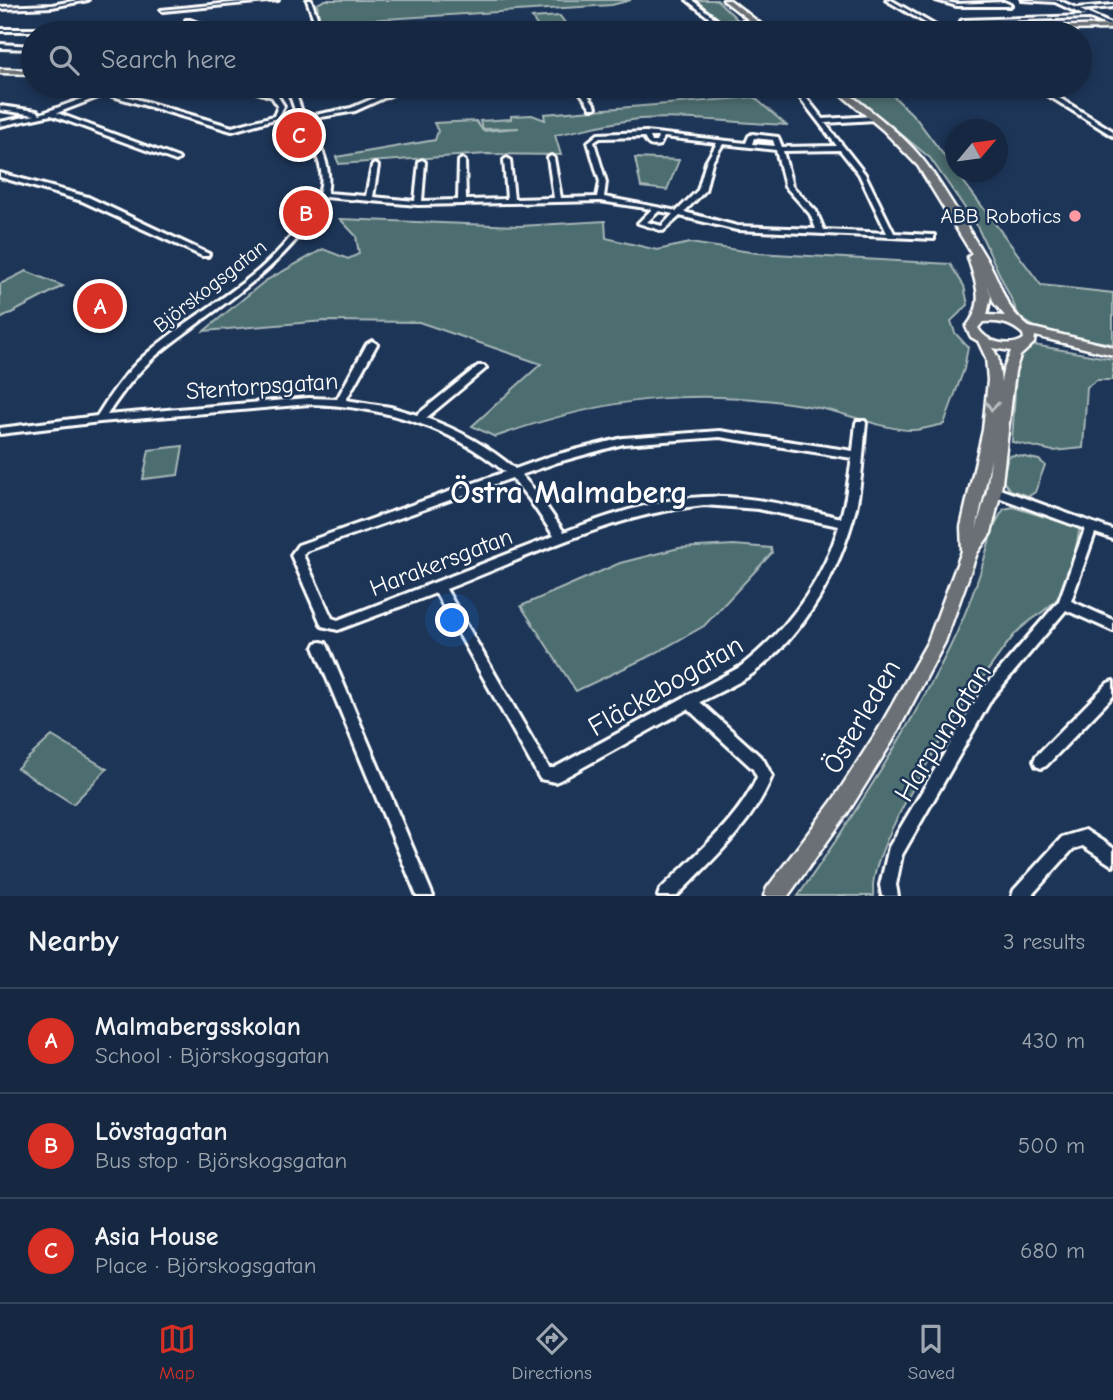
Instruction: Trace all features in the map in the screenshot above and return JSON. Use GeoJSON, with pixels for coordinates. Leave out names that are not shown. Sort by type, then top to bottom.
{"type":"FeatureCollection","features":[{"type":"Feature","properties":{"kind":"main road"},"geometry":{"type":"LineString","coordinates":[[723,0],[751,21]]}},
{"type":"Feature","properties":{"kind":"main road"},"geometry":{"type":"LineString","coordinates":[[1092,28],[1113,27]]}},
{"type":"Feature","properties":{"kind":"main road"},"geometry":{"type":"LineString","coordinates":[[0,71],[21,72]]}},
{"type":"Feature","properties":{"kind":"main road"},"geometry":{"type":"LineString","coordinates":[[850,98],[875,118],[922,165],[994,282],[1000,303],[1031,337],[1023,346]]}},
{"type":"Feature","properties":{"kind":"main road"},"geometry":{"type":"LineString","coordinates":[[968,239],[985,296],[980,318],[999,318],[1113,351]]}},
{"type":"Feature","properties":{"kind":"main road","name":"Österleden"},"geometry":{"type":"LineString","coordinates":[[970,551],[968,526],[986,459],[993,401],[993,356],[972,327],[980,318]]}},
{"type":"Feature","properties":{"kind":"main road"},"geometry":{"type":"LineString","coordinates":[[984,341],[1003,347],[1094,347]]}},
{"type":"Feature","properties":{"kind":"main road","name":"Österleden"},"geometry":{"type":"LineString","coordinates":[[775,896],[840,807],[885,736],[936,642],[970,551],[983,533],[994,491],[1009,371],[1014,355],[1023,346]]}},
{"type":"Feature","properties":{"kind":"main road"},"geometry":{"type":"LineString","coordinates":[[979,486],[994,491]]}},
{"type":"Feature","properties":{"kind":"street"},"geometry":{"type":"LineString","coordinates":[[0,8],[52,6],[86,0]]}},
{"type":"Feature","properties":{"kind":"street"},"geometry":{"type":"LineString","coordinates":[[163,10],[275,0]]}},
{"type":"Feature","properties":{"kind":"street"},"geometry":{"type":"LineString","coordinates":[[309,0],[314,21]]}},
{"type":"Feature","properties":{"kind":"street"},"geometry":{"type":"LineString","coordinates":[[689,0],[716,21]]}},
{"type":"Feature","properties":{"kind":"street"},"geometry":{"type":"LineString","coordinates":[[889,0],[905,0]]}},
{"type":"Feature","properties":{"kind":"street"},"geometry":{"type":"LineString","coordinates":[[889,0],[925,21]]}},
{"type":"Feature","properties":{"kind":"street"},"geometry":{"type":"LineString","coordinates":[[938,0],[957,5],[996,4]]}},
{"type":"Feature","properties":{"kind":"street"},"geometry":{"type":"LineString","coordinates":[[1024,0],[1056,1],[1113,27]]}},
{"type":"Feature","properties":{"kind":"street"},"geometry":{"type":"LineString","coordinates":[[1075,9],[1113,6]]}},
{"type":"Feature","properties":{"kind":"street"},"geometry":{"type":"LineString","coordinates":[[963,21],[1113,13]]}},
{"type":"Feature","properties":{"kind":"street"},"geometry":{"type":"LineString","coordinates":[[0,30],[21,30]]}},
{"type":"Feature","properties":{"kind":"street"},"geometry":{"type":"LineString","coordinates":[[0,46],[21,47]]}},
{"type":"Feature","properties":{"kind":"street"},"geometry":{"type":"LineString","coordinates":[[0,124],[51,113],[93,98]]}},
{"type":"Feature","properties":{"kind":"street"},"geometry":{"type":"LineString","coordinates":[[130,98],[242,132]]}},
{"type":"Feature","properties":{"kind":"street"},"geometry":{"type":"LineString","coordinates":[[232,129],[276,117],[281,106],[275,98]]}},
{"type":"Feature","properties":{"kind":"street"},"geometry":{"type":"LineString","coordinates":[[294,98],[322,157],[323,195],[369,201],[418,203],[600,199],[657,208],[737,228],[931,237]]}},
{"type":"Feature","properties":{"kind":"street"},"geometry":{"type":"LineString","coordinates":[[302,119],[353,110],[380,98]]}},
{"type":"Feature","properties":{"kind":"street"},"geometry":{"type":"LineString","coordinates":[[587,98],[593,107]]}},
{"type":"Feature","properties":{"kind":"street"},"geometry":{"type":"LineString","coordinates":[[803,98],[843,148],[870,188],[891,234]]}},
{"type":"Feature","properties":{"kind":"street"},"geometry":{"type":"LineString","coordinates":[[1054,98],[1113,134]]}},
{"type":"Feature","properties":{"kind":"street"},"geometry":{"type":"LineString","coordinates":[[0,108],[36,112],[39,116]]}},
{"type":"Feature","properties":{"kind":"street"},"geometry":{"type":"LineString","coordinates":[[51,113],[176,159]]}},
{"type":"Feature","properties":{"kind":"street"},"geometry":{"type":"LineString","coordinates":[[821,121],[875,118]]}},
{"type":"Feature","properties":{"kind":"street"},"geometry":{"type":"LineString","coordinates":[[600,199],[603,182],[592,141],[598,136],[646,134],[780,149],[843,148]]}},
{"type":"Feature","properties":{"kind":"street"},"geometry":{"type":"LineString","coordinates":[[748,146],[752,136],[774,136],[789,186],[813,213],[821,232]]}},
{"type":"Feature","properties":{"kind":"street"},"geometry":{"type":"LineString","coordinates":[[657,208],[642,223],[663,229],[701,191],[709,162],[721,142]]}},
{"type":"Feature","properties":{"kind":"street"},"geometry":{"type":"LineString","coordinates":[[551,158],[558,199]]}},
{"type":"Feature","properties":{"kind":"street"},"geometry":{"type":"LineString","coordinates":[[507,160],[511,201]]}},
{"type":"Feature","properties":{"kind":"street"},"geometry":{"type":"LineString","coordinates":[[418,203],[422,162]]}},
{"type":"Feature","properties":{"kind":"street"},"geometry":{"type":"LineString","coordinates":[[462,162],[463,202]]}},
{"type":"Feature","properties":{"kind":"street"},"geometry":{"type":"LineString","coordinates":[[369,201],[375,166]]}},
{"type":"Feature","properties":{"kind":"street"},"geometry":{"type":"LineString","coordinates":[[0,174],[85,198],[159,235],[205,254]]}},
{"type":"Feature","properties":{"kind":"street","name":"Björskogsgatan"},"geometry":{"type":"LineString","coordinates":[[100,419],[118,392],[156,351],[275,259],[298,234],[323,195]]}},
{"type":"Feature","properties":{"kind":"street"},"geometry":{"type":"LineString","coordinates":[[341,400],[372,344]]}},
{"type":"Feature","properties":{"kind":"street"},"geometry":{"type":"LineString","coordinates":[[419,418],[481,368]]}},
{"type":"Feature","properties":{"kind":"street","name":"Stentorpsgatan"},"geometry":{"type":"LineString","coordinates":[[0,431],[100,419],[341,400],[374,405],[419,418],[477,448],[514,474],[562,538]]}},
{"type":"Feature","properties":{"kind":"street","name":"Fläckebogatan"},"geometry":{"type":"LineString","coordinates":[[439,587],[545,774],[555,775],[691,703],[755,664],[789,632],[817,590],[845,523],[861,423]]}},
{"type":"Feature","properties":{"kind":"street"},"geometry":{"type":"LineString","coordinates":[[514,474],[600,446],[679,435],[751,437],[857,455]]}},
{"type":"Feature","properties":{"kind":"street","name":"Harakersgatan"},"geometry":{"type":"LineString","coordinates":[[514,474],[302,548],[298,553],[327,622],[337,624],[562,538],[652,508],[705,501],[766,505],[845,523]]}},
{"type":"Feature","properties":{"kind":"street"},"geometry":{"type":"LineString","coordinates":[[994,491],[1113,535]]}},
{"type":"Feature","properties":{"kind":"street","name":"Harpungatan"},"geometry":{"type":"LineString","coordinates":[[890,896],[888,885],[895,853],[987,694],[1064,603],[1091,527]]}},
{"type":"Feature","properties":{"kind":"street"},"geometry":{"type":"LineString","coordinates":[[1064,603],[1113,626]]}},
{"type":"Feature","properties":{"kind":"street"},"geometry":{"type":"LineString","coordinates":[[321,647],[425,896]]}},
{"type":"Feature","properties":{"kind":"street"},"geometry":{"type":"LineString","coordinates":[[1041,761],[1113,687]]}},
{"type":"Feature","properties":{"kind":"street"},"geometry":{"type":"LineString","coordinates":[[666,896],[717,842],[762,788],[765,776],[758,764],[691,703]]}},
{"type":"Feature","properties":{"kind":"street"},"geometry":{"type":"LineString","coordinates":[[1020,896],[1068,842],[1085,838],[1113,858]]}},
{"type":"Feature","properties":{"kind":"green space"},"geometry":{"type":"Polygon","coordinates":[[[325,0],[631,0],[612,5],[352,21],[320,21],[317,4],[325,0]]]}},
{"type":"Feature","properties":{"kind":"green space"},"geometry":{"type":"Polygon","coordinates":[[[690,0],[717,0],[738,20],[718,21],[690,0]]]}},
{"type":"Feature","properties":{"kind":"green space"},"geometry":{"type":"Polygon","coordinates":[[[560,16],[564,21],[534,21],[532,18],[560,16]]]}},
{"type":"Feature","properties":{"kind":"green space"},"geometry":{"type":"Polygon","coordinates":[[[755,98],[786,125],[695,119],[640,119],[555,135],[561,155],[487,154],[339,164],[336,157],[435,140],[438,131],[434,123],[476,121],[483,131],[519,128],[483,129],[480,121],[532,115],[545,120],[544,114],[755,98]]]}},
{"type":"Feature","properties":{"kind":"green space"},"geometry":{"type":"Polygon","coordinates":[[[858,98],[895,98],[915,117],[945,157],[945,180],[930,158],[858,98]]]}},
{"type":"Feature","properties":{"kind":"green space"},"geometry":{"type":"Polygon","coordinates":[[[635,158],[679,160],[667,190],[641,187],[635,158]]]}},
{"type":"Feature","properties":{"kind":"green space"},"geometry":{"type":"Polygon","coordinates":[[[947,182],[964,182],[1041,285],[1113,293],[1113,344],[1044,332],[1020,318],[976,224],[947,182]]]}},
{"type":"Feature","properties":{"kind":"green space"},"geometry":{"type":"Polygon","coordinates":[[[340,219],[520,226],[605,221],[606,238],[657,250],[690,243],[757,253],[950,264],[964,286],[968,305],[951,321],[955,333],[968,347],[964,369],[944,424],[921,429],[892,428],[830,410],[776,401],[694,397],[616,404],[577,412],[495,437],[472,426],[541,364],[419,322],[325,321],[204,331],[265,281],[323,249],[348,259],[359,254],[356,236],[340,219]]]}},
{"type":"Feature","properties":{"kind":"green space"},"geometry":{"type":"Polygon","coordinates":[[[26,271],[63,286],[0,319],[0,284],[26,271]]]}},
{"type":"Feature","properties":{"kind":"green space"},"geometry":{"type":"Polygon","coordinates":[[[1034,345],[1113,359],[1113,380],[1097,380],[1087,387],[1083,448],[1053,451],[1012,442],[1017,356],[1034,345]]]}},
{"type":"Feature","properties":{"kind":"green space"},"geometry":{"type":"Polygon","coordinates":[[[183,446],[178,475],[143,479],[149,450],[183,446]]]}},
{"type":"Feature","properties":{"kind":"green space"},"geometry":{"type":"Polygon","coordinates":[[[1009,456],[1039,460],[1045,465],[1035,492],[1029,496],[1010,490],[1001,479],[1009,456]]]}},
{"type":"Feature","properties":{"kind":"green space"},"geometry":{"type":"Polygon","coordinates":[[[1013,507],[1080,528],[1072,565],[1062,592],[1053,604],[1016,633],[1000,653],[928,762],[886,842],[875,874],[874,896],[798,896],[859,806],[915,713],[961,623],[995,525],[1004,509],[1013,507]]]}},
{"type":"Feature","properties":{"kind":"green space"},"geometry":{"type":"Polygon","coordinates":[[[734,545],[771,548],[772,553],[704,626],[652,655],[576,691],[521,606],[620,563],[679,548],[734,545]]]}},
{"type":"Feature","properties":{"kind":"green space"},"geometry":{"type":"Polygon","coordinates":[[[52,736],[107,769],[73,804],[17,768],[52,736]]]}},
{"type":"Feature","properties":{"kind":"place","name":"Asia House"},"geometry":{"type":"Point","coordinates":[299,135]}},
{"type":"Feature","properties":{"kind":"place","name":"Lövstagatan"},"geometry":{"type":"Point","coordinates":[306,213]}},
{"type":"Feature","properties":{"kind":"place","name":"ABB Robotics"},"geometry":{"type":"Point","coordinates":[1075,216]}},
{"type":"Feature","properties":{"kind":"place","name":"Malmabergsskolan"},"geometry":{"type":"Point","coordinates":[100,306]}},
{"type":"Feature","properties":{"kind":"district","name":"Östra Malmaberg"},"geometry":{"type":"Point","coordinates":[569,492]}}]}
